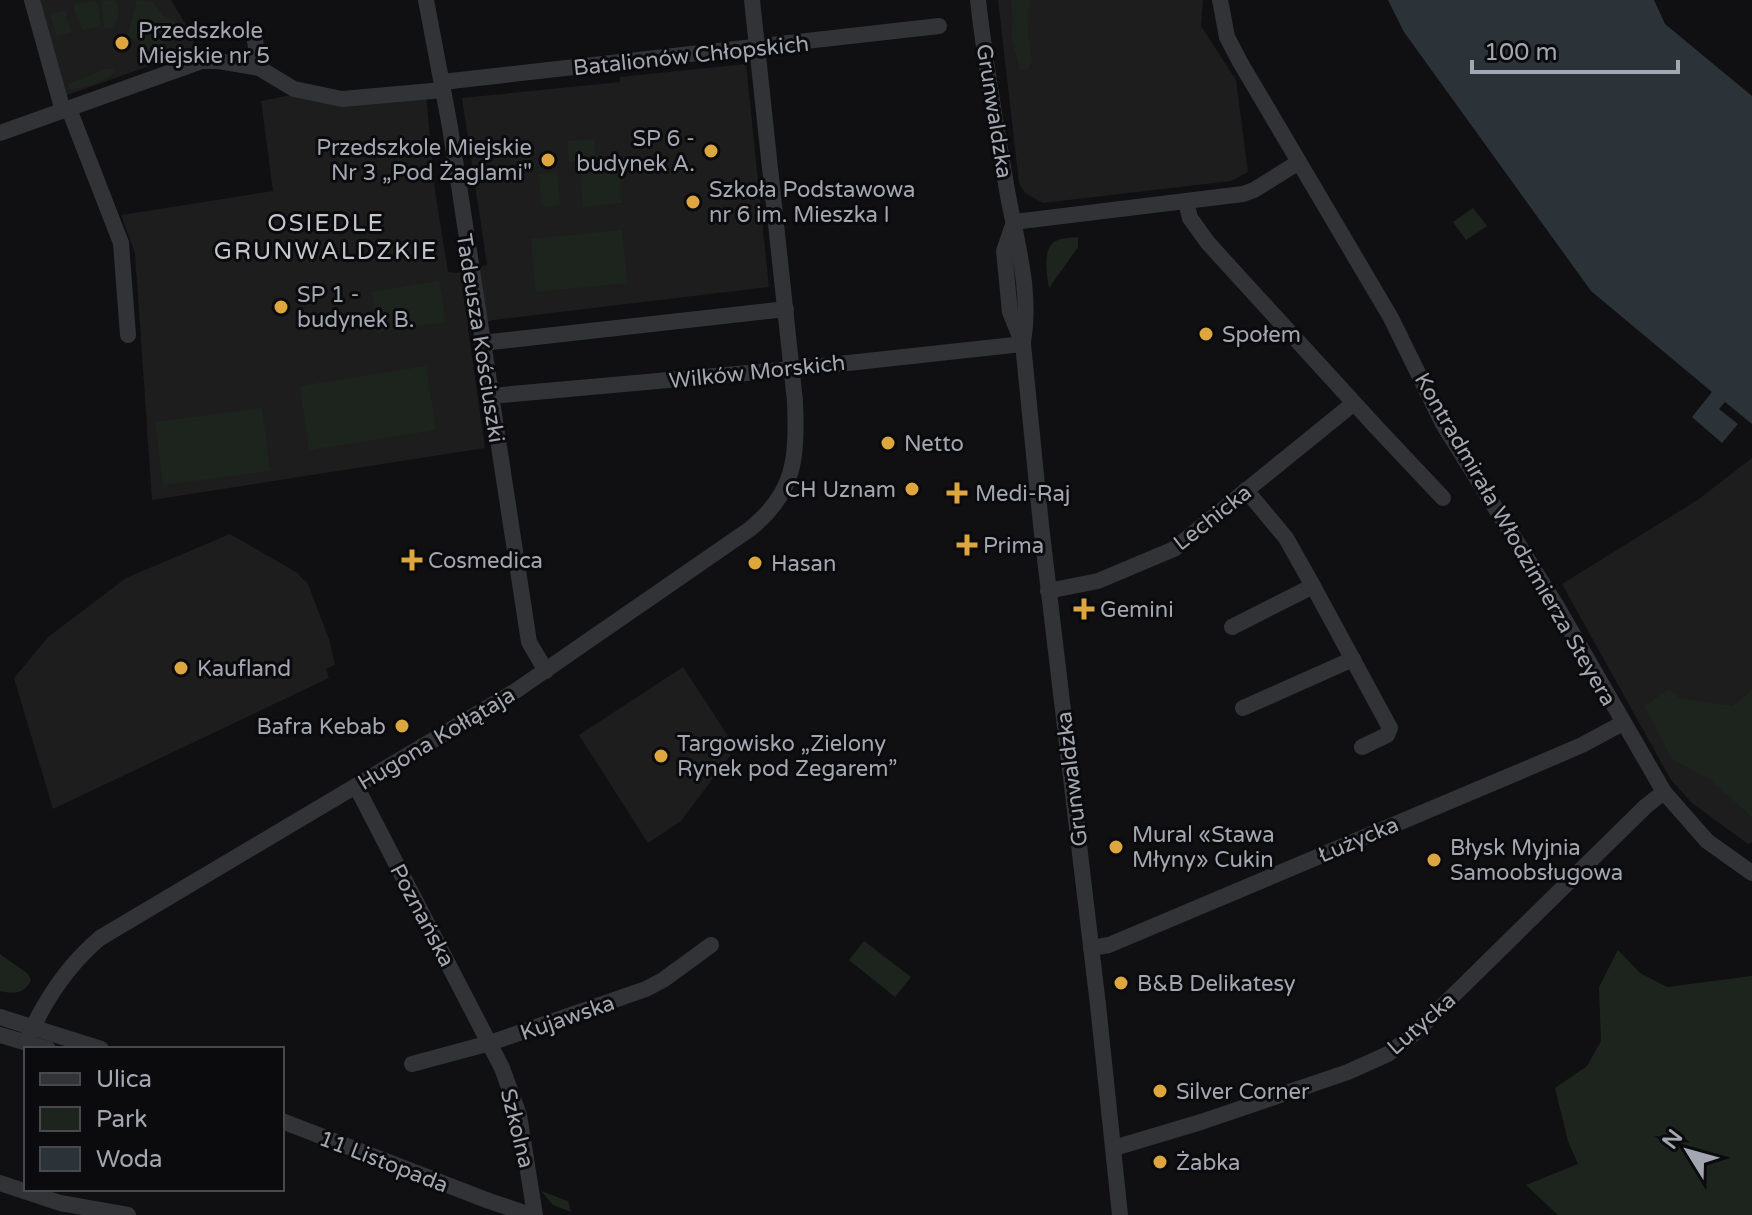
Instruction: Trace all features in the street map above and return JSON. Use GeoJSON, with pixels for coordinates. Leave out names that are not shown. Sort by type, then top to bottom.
{"type":"FeatureCollection","features":[{"type":"Feature","properties":{"kind":"street"},"geometry":{"type":"LineString","coordinates":[[32,0],[66,110],[121,243],[128,335]]}},
{"type":"Feature","properties":{"kind":"street","name":"Tadeusza Kościuszki"},"geometry":{"type":"LineString","coordinates":[[426,0],[443,86],[529,642],[546,671]]}},
{"type":"Feature","properties":{"kind":"street","name":"Hugona Kołłątaja"},"geometry":{"type":"LineString","coordinates":[[30,1034],[65,976],[81,955],[100,938],[546,671],[750,529],[781,496],[792,470],[797,437],[795,401],[752,0]]}},
{"type":"Feature","properties":{"kind":"street","name":"Grunwaldzka"},"geometry":{"type":"LineString","coordinates":[[978,0],[1014,222],[1004,251],[1010,312],[1023,344],[1048,591],[1120,1215]]}},
{"type":"Feature","properties":{"kind":"street","name":"Kontradmirała Włodzimierza Steyera"},"geometry":{"type":"LineString","coordinates":[[1220,0],[1227,37],[1391,318],[1443,424],[1556,605],[1664,792],[1707,841],[1752,873]]}},
{"type":"Feature","properties":{"kind":"street","name":"Batalionów Chłopskich"},"geometry":{"type":"LineString","coordinates":[[0,133],[202,61],[262,70],[294,89],[342,99],[939,26]]}},
{"type":"Feature","properties":{"kind":"street"},"geometry":{"type":"LineString","coordinates":[[254,34],[262,70]]}},
{"type":"Feature","properties":{"kind":"street"},"geometry":{"type":"LineString","coordinates":[[1014,222],[1050,215],[1243,194],[1299,162]]}},
{"type":"Feature","properties":{"kind":"street","name":"Kontradmirała Włodzimierza Steyera"},"geometry":{"type":"LineString","coordinates":[[1186,202],[1190,218],[1208,243],[1443,498]]}},
{"type":"Feature","properties":{"kind":"street"},"geometry":{"type":"LineString","coordinates":[[482,343],[786,309]]}},
{"type":"Feature","properties":{"kind":"street","name":"Wilków Morskich"},"geometry":{"type":"LineString","coordinates":[[490,396],[793,369],[1023,344]]}},
{"type":"Feature","properties":{"kind":"street"},"geometry":{"type":"LineString","coordinates":[[795,401],[809,380],[833,364]]}},
{"type":"Feature","properties":{"kind":"street","name":"Lechicka"},"geometry":{"type":"LineString","coordinates":[[1048,591],[1098,581],[1174,549],[1354,403]]}},
{"type":"Feature","properties":{"kind":"street"},"geometry":{"type":"LineString","coordinates":[[1246,490],[1286,538],[1390,728],[1387,735],[1362,747]]}},
{"type":"Feature","properties":{"kind":"street"},"geometry":{"type":"LineString","coordinates":[[1232,627],[1313,586]]}},
{"type":"Feature","properties":{"kind":"street"},"geometry":{"type":"LineString","coordinates":[[1243,708],[1353,659]]}},
{"type":"Feature","properties":{"kind":"street","name":"Łużycka"},"geometry":{"type":"LineString","coordinates":[[1091,948],[1109,945],[1540,763],[1623,723]]}},
{"type":"Feature","properties":{"kind":"street","name":"Poznańska"},"geometry":{"type":"LineString","coordinates":[[356,786],[490,1043]]}},
{"type":"Feature","properties":{"kind":"street","name":"Lutycka"},"geometry":{"type":"LineString","coordinates":[[1114,1148],[1253,1105],[1348,1072],[1388,1054],[1415,1033],[1646,806],[1664,792]]}},
{"type":"Feature","properties":{"kind":"street","name":"Kujawska"},"geometry":{"type":"LineString","coordinates":[[412,1064],[490,1043],[646,989],[711,945]]}},
{"type":"Feature","properties":{"kind":"street"},"geometry":{"type":"LineString","coordinates":[[0,1017],[46,1047]]}},
{"type":"Feature","properties":{"kind":"street"},"geometry":{"type":"LineString","coordinates":[[0,1035],[30,1034],[92,1047]]}},
{"type":"Feature","properties":{"kind":"street","name":"Szkolna"},"geometry":{"type":"LineString","coordinates":[[490,1043],[519,1115],[533,1215]]}},
{"type":"Feature","properties":{"kind":"street","name":"11 Listopada"},"geometry":{"type":"LineString","coordinates":[[284,1122],[440,1183],[533,1215]]}},
{"type":"Feature","properties":{"kind":"street"},"geometry":{"type":"LineString","coordinates":[[0,1183],[60,1203],[128,1215]]}},
{"type":"Feature","properties":{"kind":"shaded area","name":"Przedszkole Miejskie nr 5"},"geometry":{"type":"Polygon","coordinates":[[[39,0],[171,0],[192,35],[195,50],[64,96],[39,0]]]}},
{"type":"Feature","properties":{"kind":"shaded area"},"geometry":{"type":"Polygon","coordinates":[[[998,0],[1203,0],[1201,26],[1236,80],[1248,172],[1231,181],[1043,203],[1025,193],[1019,183],[998,0]]]}},
{"type":"Feature","properties":{"kind":"shaded area"},"geometry":{"type":"Polygon","coordinates":[[[746,64],[769,287],[494,320],[468,328],[485,448],[152,500],[135,253],[121,215],[273,191],[261,101],[312,91],[426,95],[435,190],[448,272],[458,273],[487,265],[462,98],[620,82],[620,77],[746,64]]]}},
{"type":"Feature","properties":{"kind":"shaded area"},"geometry":{"type":"Polygon","coordinates":[[[1752,458],[1752,842],[1748,844],[1692,803],[1671,780],[1562,584],[1699,499],[1752,458]]]}},
{"type":"Feature","properties":{"kind":"shaded area","name":"Kaufland"},"geometry":{"type":"Polygon","coordinates":[[[230,534],[296,572],[308,584],[330,642],[335,665],[326,669],[329,678],[53,809],[14,678],[48,637],[126,578],[230,534]]]}},
{"type":"Feature","properties":{"kind":"shaded area","name":"Targowisko „Zielony Rynek pod Zegarem”"},"geometry":{"type":"Polygon","coordinates":[[[683,667],[732,742],[732,753],[681,821],[648,843],[579,735],[683,667]]]}},
{"type":"Feature","properties":{"kind":"green space"},"geometry":{"type":"Polygon","coordinates":[[[137,0],[153,2],[162,15],[177,22],[172,34],[154,53],[146,52],[138,40],[127,38],[137,0]]]}},
{"type":"Feature","properties":{"kind":"green space"},"geometry":{"type":"Polygon","coordinates":[[[1011,0],[1030,0],[1028,34],[1032,63],[1027,70],[1020,70],[1011,35],[1011,0]]]}},
{"type":"Feature","properties":{"kind":"green space"},"geometry":{"type":"Polygon","coordinates":[[[94,1],[98,4],[101,23],[98,27],[82,30],[73,7],[94,1]]]}},
{"type":"Feature","properties":{"kind":"green space"},"geometry":{"type":"Polygon","coordinates":[[[101,1],[117,2],[118,17],[110,29],[104,27],[101,1]]]}},
{"type":"Feature","properties":{"kind":"green space"},"geometry":{"type":"Polygon","coordinates":[[[65,10],[71,32],[56,36],[50,14],[65,10]]]}},
{"type":"Feature","properties":{"kind":"green space"},"geometry":{"type":"Polygon","coordinates":[[[113,69],[114,73],[93,84],[69,89],[68,84],[113,69]]]}},
{"type":"Feature","properties":{"kind":"green space"},"geometry":{"type":"Polygon","coordinates":[[[594,139],[596,162],[619,160],[622,203],[583,207],[579,161],[569,162],[567,141],[594,139]]]}},
{"type":"Feature","properties":{"kind":"green space"},"geometry":{"type":"Polygon","coordinates":[[[557,172],[560,205],[542,207],[538,174],[557,172]]]}},
{"type":"Feature","properties":{"kind":"green space"},"geometry":{"type":"Polygon","coordinates":[[[1473,208],[1487,226],[1466,240],[1453,222],[1473,208]]]}},
{"type":"Feature","properties":{"kind":"green space"},"geometry":{"type":"Polygon","coordinates":[[[622,230],[627,283],[536,292],[531,239],[622,230]]]}},
{"type":"Feature","properties":{"kind":"green space"},"geometry":{"type":"Polygon","coordinates":[[[1078,237],[1078,247],[1049,288],[1046,261],[1049,248],[1058,240],[1078,237]]]}},
{"type":"Feature","properties":{"kind":"green space"},"geometry":{"type":"Polygon","coordinates":[[[439,281],[446,322],[378,332],[372,292],[439,281]]]}},
{"type":"Feature","properties":{"kind":"green space"},"geometry":{"type":"Polygon","coordinates":[[[426,366],[436,430],[309,450],[300,386],[426,366]]]}},
{"type":"Feature","properties":{"kind":"green space"},"geometry":{"type":"Polygon","coordinates":[[[262,408],[270,471],[163,485],[155,422],[262,408]]]}},
{"type":"Feature","properties":{"kind":"green space"},"geometry":{"type":"Polygon","coordinates":[[[1669,689],[1679,698],[1733,706],[1752,690],[1752,817],[1711,780],[1672,759],[1645,706],[1669,689]]]}},
{"type":"Feature","properties":{"kind":"green space"},"geometry":{"type":"Polygon","coordinates":[[[864,941],[911,977],[895,997],[849,960],[864,941]]]}},
{"type":"Feature","properties":{"kind":"green space"},"geometry":{"type":"Polygon","coordinates":[[[1618,950],[1640,973],[1667,987],[1752,976],[1752,1215],[1558,1215],[1526,1185],[1578,1164],[1568,1141],[1555,1088],[1587,1066],[1601,1041],[1599,987],[1618,950]]]}},
{"type":"Feature","properties":{"kind":"green space"},"geometry":{"type":"Polygon","coordinates":[[[0,954],[28,974],[31,980],[22,990],[14,993],[0,991],[0,954]]]}},
{"type":"Feature","properties":{"kind":"green space"},"geometry":{"type":"Polygon","coordinates":[[[541,1191],[568,1201],[571,1212],[553,1205],[541,1191]]]}},
{"type":"Feature","properties":{"kind":"water"},"geometry":{"type":"Polygon","coordinates":[[[1388,0],[1654,0],[1665,24],[1752,96],[1752,424],[1725,402],[1719,409],[1738,424],[1722,443],[1692,417],[1712,392],[1591,291],[1404,32],[1388,0]]]}},
{"type":"Feature","properties":{"kind":"place","name":"Przedszkole Miejskie nr 5"},"geometry":{"type":"Point","coordinates":[122,43]}},
{"type":"Feature","properties":{"kind":"place","name":"SP 6 - budynek A."},"geometry":{"type":"Point","coordinates":[711,151]}},
{"type":"Feature","properties":{"kind":"place","name":"Przedszkole Miejskie Nr 3 „Pod Żaglami\""},"geometry":{"type":"Point","coordinates":[548,160]}},
{"type":"Feature","properties":{"kind":"place","name":"Szkoła Podstawowa nr 6 im. Mieszka I"},"geometry":{"type":"Point","coordinates":[693,202]}},
{"type":"Feature","properties":{"kind":"place","name":"SP 1 - budynek B."},"geometry":{"type":"Point","coordinates":[281,307]}},
{"type":"Feature","properties":{"kind":"place","name":"Społem"},"geometry":{"type":"Point","coordinates":[1206,334]}},
{"type":"Feature","properties":{"kind":"place","name":"Netto"},"geometry":{"type":"Point","coordinates":[888,443]}},
{"type":"Feature","properties":{"kind":"place","name":"CH Uznam"},"geometry":{"type":"Point","coordinates":[912,489]}},
{"type":"Feature","properties":{"kind":"place","name":"Medi-Raj"},"geometry":{"type":"Point","coordinates":[957,493]}},
{"type":"Feature","properties":{"kind":"place","name":"Prima"},"geometry":{"type":"Point","coordinates":[967,545]}},
{"type":"Feature","properties":{"kind":"place","name":"Cosmedica"},"geometry":{"type":"Point","coordinates":[412,560]}},
{"type":"Feature","properties":{"kind":"place","name":"Hasan"},"geometry":{"type":"Point","coordinates":[755,563]}},
{"type":"Feature","properties":{"kind":"place","name":"Gemini"},"geometry":{"type":"Point","coordinates":[1084,609]}},
{"type":"Feature","properties":{"kind":"place","name":"Kaufland"},"geometry":{"type":"Point","coordinates":[181,668]}},
{"type":"Feature","properties":{"kind":"place","name":"Bafra Kebab"},"geometry":{"type":"Point","coordinates":[402,726]}},
{"type":"Feature","properties":{"kind":"place","name":"Targowisko „Zielony Rynek pod Zegarem”"},"geometry":{"type":"Point","coordinates":[661,756]}},
{"type":"Feature","properties":{"kind":"place","name":"Mural «Stawa Młyny» Cukin"},"geometry":{"type":"Point","coordinates":[1116,847]}},
{"type":"Feature","properties":{"kind":"place","name":"Błysk Myjnia Samoobsługowa"},"geometry":{"type":"Point","coordinates":[1434,860]}},
{"type":"Feature","properties":{"kind":"place","name":"B&B Delikatesy"},"geometry":{"type":"Point","coordinates":[1121,983]}},
{"type":"Feature","properties":{"kind":"place","name":"Silver Corner"},"geometry":{"type":"Point","coordinates":[1160,1091]}},
{"type":"Feature","properties":{"kind":"place","name":"Żabka"},"geometry":{"type":"Point","coordinates":[1160,1162]}},
{"type":"Feature","properties":{"kind":"district","name":"OSIEDLE GRUNWALDZKIE"},"geometry":{"type":"Point","coordinates":[326,237]}}]}
